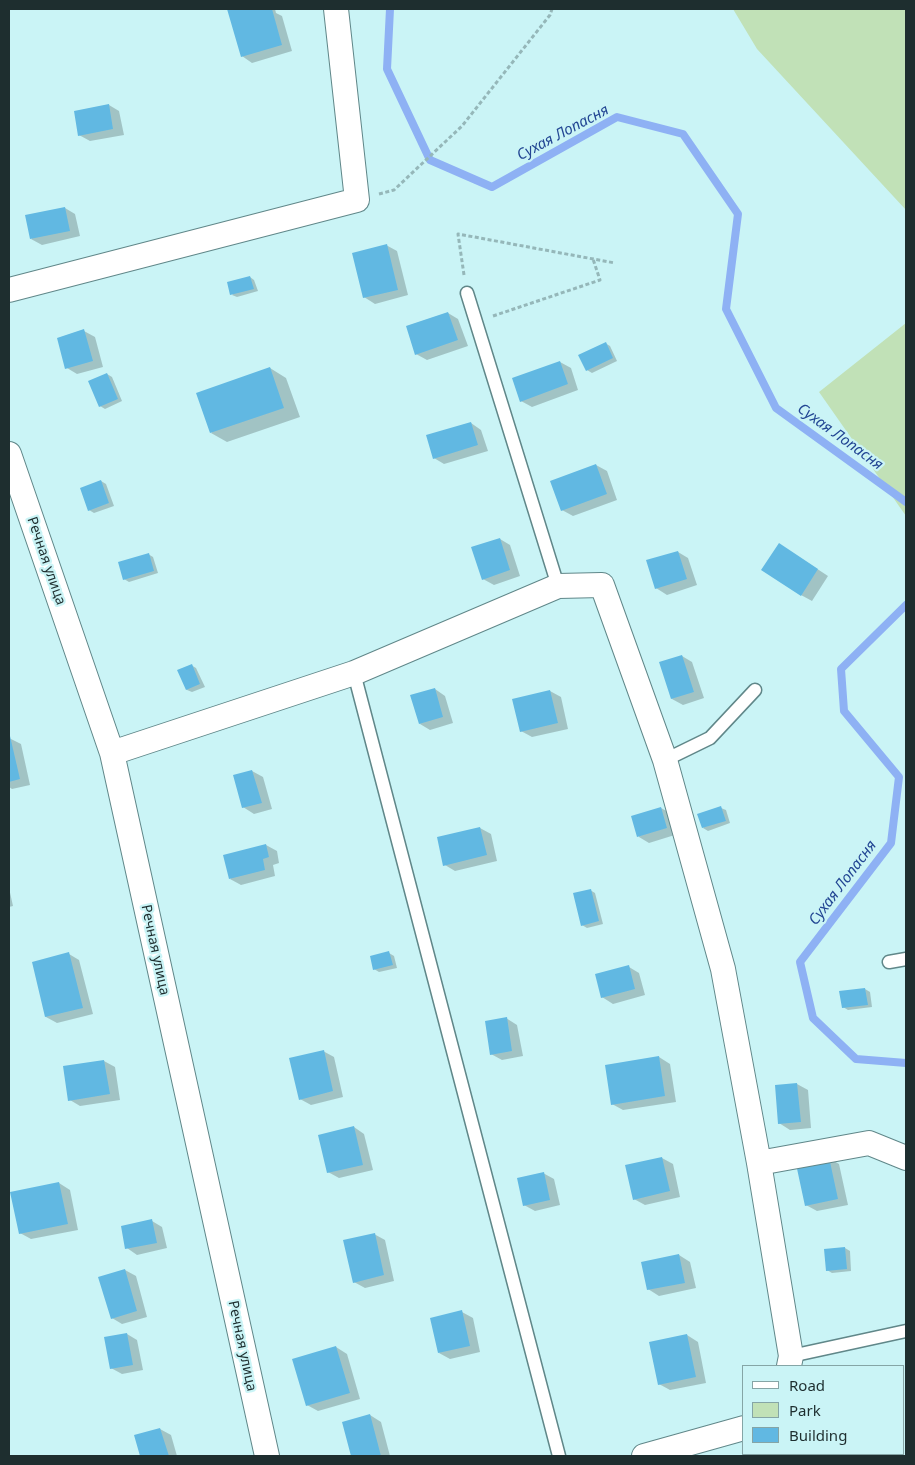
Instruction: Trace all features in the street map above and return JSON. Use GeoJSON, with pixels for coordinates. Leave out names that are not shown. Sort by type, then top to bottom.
{"type":"FeatureCollection","features":[{"type":"Feature","properties":{"kind":"street"},"geometry":{"type":"LineString","coordinates":[[9,290],[357,200],[336,9]]}},
{"type":"Feature","properties":{"kind":"street","name":"Речная улица"},"geometry":{"type":"LineString","coordinates":[[9,454],[112,753],[267,1456]]}},
{"type":"Feature","properties":{"kind":"street"},"geometry":{"type":"LineString","coordinates":[[112,753],[354,673],[558,586],[602,584],[665,760],[723,969],[759,1163],[790,1361]]}},
{"type":"Feature","properties":{"kind":"street"},"geometry":{"type":"LineString","coordinates":[[759,1163],[869,1143],[906,1158]]}},
{"type":"Feature","properties":{"kind":"street"},"geometry":{"type":"LineString","coordinates":[[644,1456],[742,1429]]}},
{"type":"Feature","properties":{"kind":"lane"},"geometry":{"type":"LineString","coordinates":[[467,293],[558,586]]}},
{"type":"Feature","properties":{"kind":"lane"},"geometry":{"type":"LineString","coordinates":[[354,673],[559,1456]]}},
{"type":"Feature","properties":{"kind":"lane"},"geometry":{"type":"LineString","coordinates":[[665,760],[710,738],[754,690]]}},
{"type":"Feature","properties":{"kind":"lane"},"geometry":{"type":"LineString","coordinates":[[889,962],[906,959]]}},
{"type":"Feature","properties":{"kind":"lane"},"geometry":{"type":"LineString","coordinates":[[790,1361],[906,1331]]}},
{"type":"Feature","properties":{"kind":"path"},"geometry":{"type":"LineString","coordinates":[[357,200],[394,190],[462,126],[550,15],[552,9]]}},
{"type":"Feature","properties":{"kind":"path"},"geometry":{"type":"LineString","coordinates":[[467,293],[458,234],[615,263]]}},
{"type":"Feature","properties":{"kind":"path"},"geometry":{"type":"LineString","coordinates":[[476,322],[600,280],[593,259]]}},
{"type":"Feature","properties":{"kind":"green space"},"geometry":{"type":"Polygon","coordinates":[[[733,9],[906,9],[906,210],[757,49],[733,9]]]}},
{"type":"Feature","properties":{"kind":"green space"},"geometry":{"type":"Polygon","coordinates":[[[906,323],[906,516],[819,392],[906,323]]]}},
{"type":"Feature","properties":{"kind":"building"},"geometry":{"type":"Polygon","coordinates":[[[227,9],[272,9],[282,45],[241,57],[227,9]]]}},
{"type":"Feature","properties":{"kind":"building"},"geometry":{"type":"Polygon","coordinates":[[[109,104],[113,129],[78,136],[74,111],[109,104]]]}},
{"type":"Feature","properties":{"kind":"building"},"geometry":{"type":"Polygon","coordinates":[[[65,207],[70,231],[30,239],[25,215],[65,207]]]}},
{"type":"Feature","properties":{"kind":"building"},"geometry":{"type":"Polygon","coordinates":[[[387,244],[398,290],[363,298],[352,253],[387,244]]]}},
{"type":"Feature","properties":{"kind":"building"},"geometry":{"type":"Polygon","coordinates":[[[250,276],[254,289],[230,295],[227,282],[250,276]]]}},
{"type":"Feature","properties":{"kind":"building"},"geometry":{"type":"Polygon","coordinates":[[[448,312],[458,340],[415,355],[406,326],[448,312]]]}},
{"type":"Feature","properties":{"kind":"building"},"geometry":{"type":"Polygon","coordinates":[[[84,329],[93,361],[65,369],[57,338],[84,329]]]}},
{"type":"Feature","properties":{"kind":"building"},"geometry":{"type":"Polygon","coordinates":[[[606,342],[613,358],[586,371],[578,355],[606,342]]]}},
{"type":"Feature","properties":{"kind":"building"},"geometry":{"type":"Polygon","coordinates":[[[560,361],[568,384],[520,402],[512,378],[560,361]]]}},
{"type":"Feature","properties":{"kind":"building"},"geometry":{"type":"Polygon","coordinates":[[[270,367],[284,408],[210,433],[196,393],[270,367]]]}},
{"type":"Feature","properties":{"kind":"building"},"geometry":{"type":"Polygon","coordinates":[[[107,373],[118,399],[99,407],[88,381],[107,373]]]}},
{"type":"Feature","properties":{"kind":"building"},"geometry":{"type":"Polygon","coordinates":[[[471,422],[478,445],[433,459],[426,435],[471,422]]]}},
{"type":"Feature","properties":{"kind":"building"},"geometry":{"type":"Polygon","coordinates":[[[596,464],[607,494],[561,511],[550,481],[596,464]]]}},
{"type":"Feature","properties":{"kind":"building"},"geometry":{"type":"Polygon","coordinates":[[[101,480],[109,503],[88,511],[80,488],[101,480]]]}},
{"type":"Feature","properties":{"kind":"building"},"geometry":{"type":"Polygon","coordinates":[[[500,538],[510,570],[482,580],[471,547],[500,538]]]}},
{"type":"Feature","properties":{"kind":"building"},"geometry":{"type":"Polygon","coordinates":[[[779,543],[818,569],[801,596],[761,570],[779,543]]]}},
{"type":"Feature","properties":{"kind":"building"},"geometry":{"type":"Polygon","coordinates":[[[678,551],[687,579],[655,589],[646,560],[678,551]]]}},
{"type":"Feature","properties":{"kind":"building"},"geometry":{"type":"Polygon","coordinates":[[[149,553],[154,571],[123,580],[118,562],[149,553]]]}},
{"type":"Feature","properties":{"kind":"building"},"geometry":{"type":"Polygon","coordinates":[[[682,655],[694,692],[671,699],[659,662],[682,655]]]}},
{"type":"Feature","properties":{"kind":"building"},"geometry":{"type":"Polygon","coordinates":[[[192,664],[200,684],[186,690],[177,670],[192,664]]]}},
{"type":"Feature","properties":{"kind":"building"},"geometry":{"type":"Polygon","coordinates":[[[435,688],[443,717],[419,724],[410,695],[435,688]]]}},
{"type":"Feature","properties":{"kind":"building"},"geometry":{"type":"Polygon","coordinates":[[[550,690],[558,723],[520,732],[512,699],[550,690]]]}},
{"type":"Feature","properties":{"kind":"building"},"geometry":{"type":"Polygon","coordinates":[[[9,737],[20,779],[9,782],[9,737]]]}},
{"type":"Feature","properties":{"kind":"building"},"geometry":{"type":"Polygon","coordinates":[[[252,770],[262,803],[242,808],[233,775],[252,770]]]}},
{"type":"Feature","properties":{"kind":"building"},"geometry":{"type":"Polygon","coordinates":[[[721,806],[726,821],[702,828],[697,814],[721,806]]]}},
{"type":"Feature","properties":{"kind":"building"},"geometry":{"type":"Polygon","coordinates":[[[661,807],[667,828],[637,837],[631,816],[661,807]]]}},
{"type":"Feature","properties":{"kind":"building"},"geometry":{"type":"Polygon","coordinates":[[[480,827],[487,855],[443,866],[437,837],[480,827]]]}},
{"type":"Feature","properties":{"kind":"building"},"geometry":{"type":"Polygon","coordinates":[[[266,844],[269,857],[263,859],[265,870],[229,879],[223,855],[266,844]]]}},
{"type":"Feature","properties":{"kind":"building"},"geometry":{"type":"Polygon","coordinates":[[[591,889],[599,921],[581,926],[573,893],[591,889]]]}},
{"type":"Feature","properties":{"kind":"building"},"geometry":{"type":"Polygon","coordinates":[[[389,951],[393,965],[373,970],[370,956],[389,951]]]}},
{"type":"Feature","properties":{"kind":"building"},"geometry":{"type":"Polygon","coordinates":[[[69,952],[83,1008],[45,1017],[32,962],[69,952]]]}},
{"type":"Feature","properties":{"kind":"building"},"geometry":{"type":"Polygon","coordinates":[[[629,965],[635,989],[601,998],[595,974],[629,965]]]}},
{"type":"Feature","properties":{"kind":"building"},"geometry":{"type":"Polygon","coordinates":[[[865,988],[868,1005],[842,1008],[839,991],[865,988]]]}},
{"type":"Feature","properties":{"kind":"building"},"geometry":{"type":"Polygon","coordinates":[[[507,1017],[512,1051],[490,1055],[485,1021],[507,1017]]]}},
{"type":"Feature","properties":{"kind":"building"},"geometry":{"type":"Polygon","coordinates":[[[324,1050],[333,1091],[299,1100],[289,1058],[324,1050]]]}},
{"type":"Feature","properties":{"kind":"building"},"geometry":{"type":"Polygon","coordinates":[[[659,1056],[665,1096],[611,1105],[605,1065],[659,1056]]]}},
{"type":"Feature","properties":{"kind":"building"},"geometry":{"type":"Polygon","coordinates":[[[104,1060],[110,1094],[68,1101],[63,1066],[104,1060]]]}},
{"type":"Feature","properties":{"kind":"building"},"geometry":{"type":"Polygon","coordinates":[[[797,1083],[801,1122],[778,1124],[775,1085],[797,1083]]]}},
{"type":"Feature","properties":{"kind":"building"},"geometry":{"type":"Polygon","coordinates":[[[354,1126],[363,1165],[327,1173],[318,1135],[354,1126]]]}},
{"type":"Feature","properties":{"kind":"building"},"geometry":{"type":"Polygon","coordinates":[[[662,1157],[670,1191],[633,1200],[625,1165],[662,1157]]]}},
{"type":"Feature","properties":{"kind":"building"},"geometry":{"type":"Polygon","coordinates":[[[829,1157],[838,1199],[805,1206],[796,1164],[829,1157]]]}},
{"type":"Feature","properties":{"kind":"building"},"geometry":{"type":"Polygon","coordinates":[[[544,1172],[550,1200],[523,1206],[517,1178],[544,1172]]]}},
{"type":"Feature","properties":{"kind":"building"},"geometry":{"type":"Polygon","coordinates":[[[59,1182],[68,1224],[19,1234],[10,1192],[59,1182]]]}},
{"type":"Feature","properties":{"kind":"building"},"geometry":{"type":"Polygon","coordinates":[[[152,1219],[157,1243],[125,1249],[121,1226],[152,1219]]]}},
{"type":"Feature","properties":{"kind":"building"},"geometry":{"type":"Polygon","coordinates":[[[375,1233],[384,1275],[353,1283],[343,1240],[375,1233]]]}},
{"type":"Feature","properties":{"kind":"building"},"geometry":{"type":"Polygon","coordinates":[[[845,1247],[847,1269],[826,1271],[824,1249],[845,1247]]]}},
{"type":"Feature","properties":{"kind":"building"},"geometry":{"type":"Polygon","coordinates":[[[679,1254],[685,1283],[647,1290],[641,1262],[679,1254]]]}},
{"type":"Feature","properties":{"kind":"building"},"geometry":{"type":"Polygon","coordinates":[[[125,1269],[137,1311],[111,1319],[98,1277],[125,1269]]]}},
{"type":"Feature","properties":{"kind":"building"},"geometry":{"type":"Polygon","coordinates":[[[462,1310],[470,1346],[438,1353],[430,1318],[462,1310]]]}},
{"type":"Feature","properties":{"kind":"building"},"geometry":{"type":"Polygon","coordinates":[[[127,1333],[133,1365],[110,1369],[104,1337],[127,1333]]]}},
{"type":"Feature","properties":{"kind":"building"},"geometry":{"type":"Polygon","coordinates":[[[687,1334],[696,1377],[658,1385],[649,1342],[687,1334]]]}},
{"type":"Feature","properties":{"kind":"building"},"geometry":{"type":"Polygon","coordinates":[[[336,1346],[350,1393],[306,1406],[292,1359],[336,1346]]]}},
{"type":"Feature","properties":{"kind":"building"},"geometry":{"type":"Polygon","coordinates":[[[370,1414],[381,1456],[351,1456],[342,1422],[370,1414]]]}},
{"type":"Feature","properties":{"kind":"building"},"geometry":{"type":"Polygon","coordinates":[[[160,1428],[169,1456],[140,1456],[134,1435],[160,1428]]]}},
{"type":"Feature","properties":{"kind":"waterway","name":"Сухая Лопасня"},"geometry":{"type":"LineString","coordinates":[[390,9],[387,69],[430,160],[492,187],[617,117],[683,134],[738,214],[726,309],[776,408],[906,502]]}},
{"type":"Feature","properties":{"kind":"waterway","name":"Сухая Лопасня"},"geometry":{"type":"LineString","coordinates":[[906,605],[841,669],[844,711],[899,777],[891,843],[800,962],[813,1018],[856,1059],[906,1063]]}}]}
